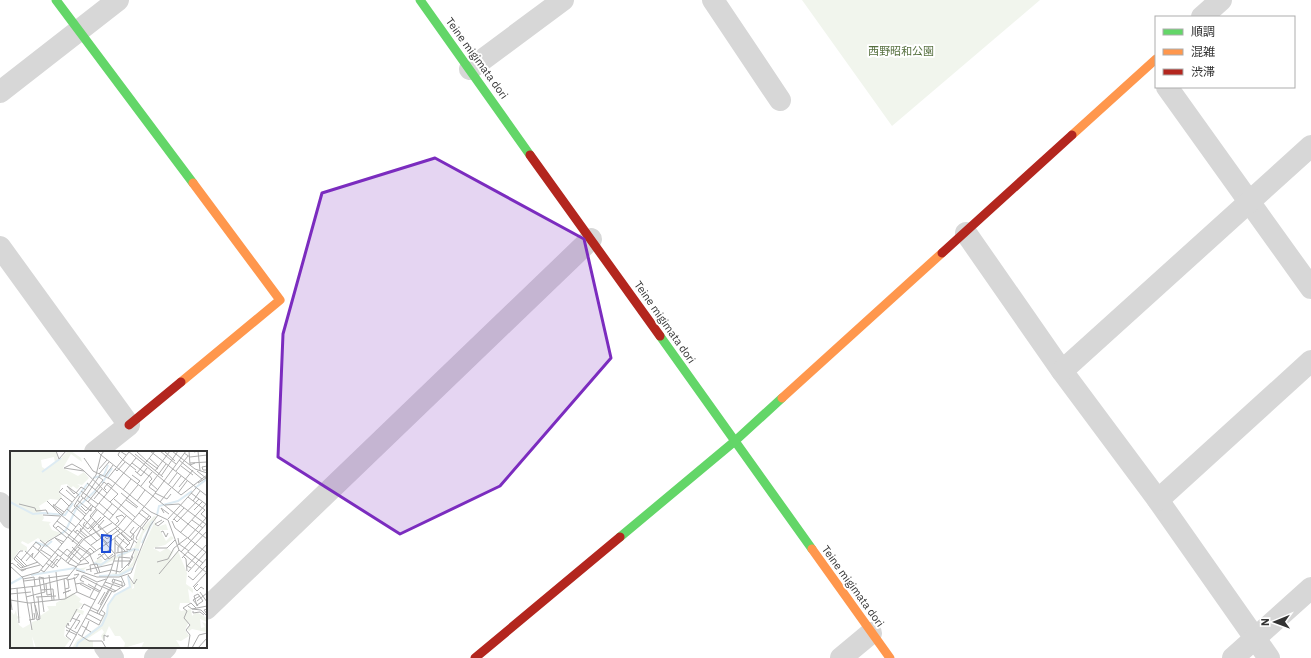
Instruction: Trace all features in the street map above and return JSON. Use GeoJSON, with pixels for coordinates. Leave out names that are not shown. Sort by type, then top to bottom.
{"type":"FeatureCollection","features":[{"type":"Feature","properties":{"kind":"street"},"geometry":{"type":"LineString","coordinates":[[56,0],[280,300],[96,451]]}},
{"type":"Feature","properties":{"kind":"street"},"geometry":{"type":"LineString","coordinates":[[0,92],[118,0]]}},
{"type":"Feature","properties":{"kind":"street","name":"Teine migimata dori"},"geometry":{"type":"LineString","coordinates":[[420,0],[890,658]]}},
{"type":"Feature","properties":{"kind":"street"},"geometry":{"type":"LineString","coordinates":[[470,69],[563,0]]}},
{"type":"Feature","properties":{"kind":"street"},"geometry":{"type":"LineString","coordinates":[[713,0],[780,100]]}},
{"type":"Feature","properties":{"kind":"street"},"geometry":{"type":"LineString","coordinates":[[1203,16],[1221,0]]}},
{"type":"Feature","properties":{"kind":"street"},"geometry":{"type":"LineString","coordinates":[[475,658],[734,441],[1154,65]]}},
{"type":"Feature","properties":{"kind":"street"},"geometry":{"type":"LineString","coordinates":[[1168,88],[1311,288]]}},
{"type":"Feature","properties":{"kind":"street"},"geometry":{"type":"LineString","coordinates":[[1062,372],[1311,146]]}},
{"type":"Feature","properties":{"kind":"street"},"geometry":{"type":"LineString","coordinates":[[966,233],[1062,372],[1158,500],[1269,658]]}},
{"type":"Feature","properties":{"kind":"street"},"geometry":{"type":"LineString","coordinates":[[207,608],[591,239]]}},
{"type":"Feature","properties":{"kind":"street"},"geometry":{"type":"LineString","coordinates":[[0,247],[129,425]]}},
{"type":"Feature","properties":{"kind":"street"},"geometry":{"type":"LineString","coordinates":[[1158,500],[1311,361]]}},
{"type":"Feature","properties":{"kind":"street"},"geometry":{"type":"LineString","coordinates":[[0,503],[10,517]]}},
{"type":"Feature","properties":{"kind":"street"},"geometry":{"type":"LineString","coordinates":[[0,528],[10,519]]}},
{"type":"Feature","properties":{"kind":"street"},"geometry":{"type":"LineString","coordinates":[[1233,658],[1311,588]]}},
{"type":"Feature","properties":{"kind":"street"},"geometry":{"type":"LineString","coordinates":[[841,658],[872,633]]}},
{"type":"Feature","properties":{"kind":"street"},"geometry":{"type":"LineString","coordinates":[[106,648],[113,658]]}},
{"type":"Feature","properties":{"kind":"street"},"geometry":{"type":"LineString","coordinates":[[155,658],[165,648]]}},
{"type":"Feature","properties":{"kind":"highlighted area"},"geometry":{"type":"Polygon","coordinates":[[[435,158],[584,239],[611,358],[500,486],[400,534],[278,457],[283,334],[322,193],[435,158]]]}},
{"type":"Feature","properties":{"kind":"green space","name":"西野昭和公園"},"geometry":{"type":"Polygon","coordinates":[[[802,0],[1040,0],[892,126],[802,0]]]}},
{"type":"Feature","properties":{"kind":"traffic: fast"},"geometry":{"type":"LineString","coordinates":[[56,0],[193,183]]}},
{"type":"Feature","properties":{"kind":"traffic: fast"},"geometry":{"type":"LineString","coordinates":[[420,0],[530,155]]}},
{"type":"Feature","properties":{"kind":"traffic: fast"},"geometry":{"type":"LineString","coordinates":[[660,336],[812,549]]}},
{"type":"Feature","properties":{"kind":"traffic: fast"},"geometry":{"type":"LineString","coordinates":[[620,537],[735,441],[782,398]]}},
{"type":"Feature","properties":{"kind":"traffic: slow"},"geometry":{"type":"LineString","coordinates":[[1072,135],[1155,60]]}},
{"type":"Feature","properties":{"kind":"traffic: slow"},"geometry":{"type":"LineString","coordinates":[[181,382],[280,300],[193,183]]}},
{"type":"Feature","properties":{"kind":"traffic: slow"},"geometry":{"type":"LineString","coordinates":[[782,398],[942,253]]}},
{"type":"Feature","properties":{"kind":"traffic: slow"},"geometry":{"type":"LineString","coordinates":[[812,549],[890,658]]}},
{"type":"Feature","properties":{"kind":"traffic: jam"},"geometry":{"type":"LineString","coordinates":[[942,253],[1072,135]]}},
{"type":"Feature","properties":{"kind":"traffic: jam"},"geometry":{"type":"LineString","coordinates":[[530,155],[660,336]]}},
{"type":"Feature","properties":{"kind":"traffic: jam"},"geometry":{"type":"LineString","coordinates":[[129,425],[181,382]]}},
{"type":"Feature","properties":{"kind":"traffic: jam"},"geometry":{"type":"LineString","coordinates":[[475,658],[620,537]]}}]}
